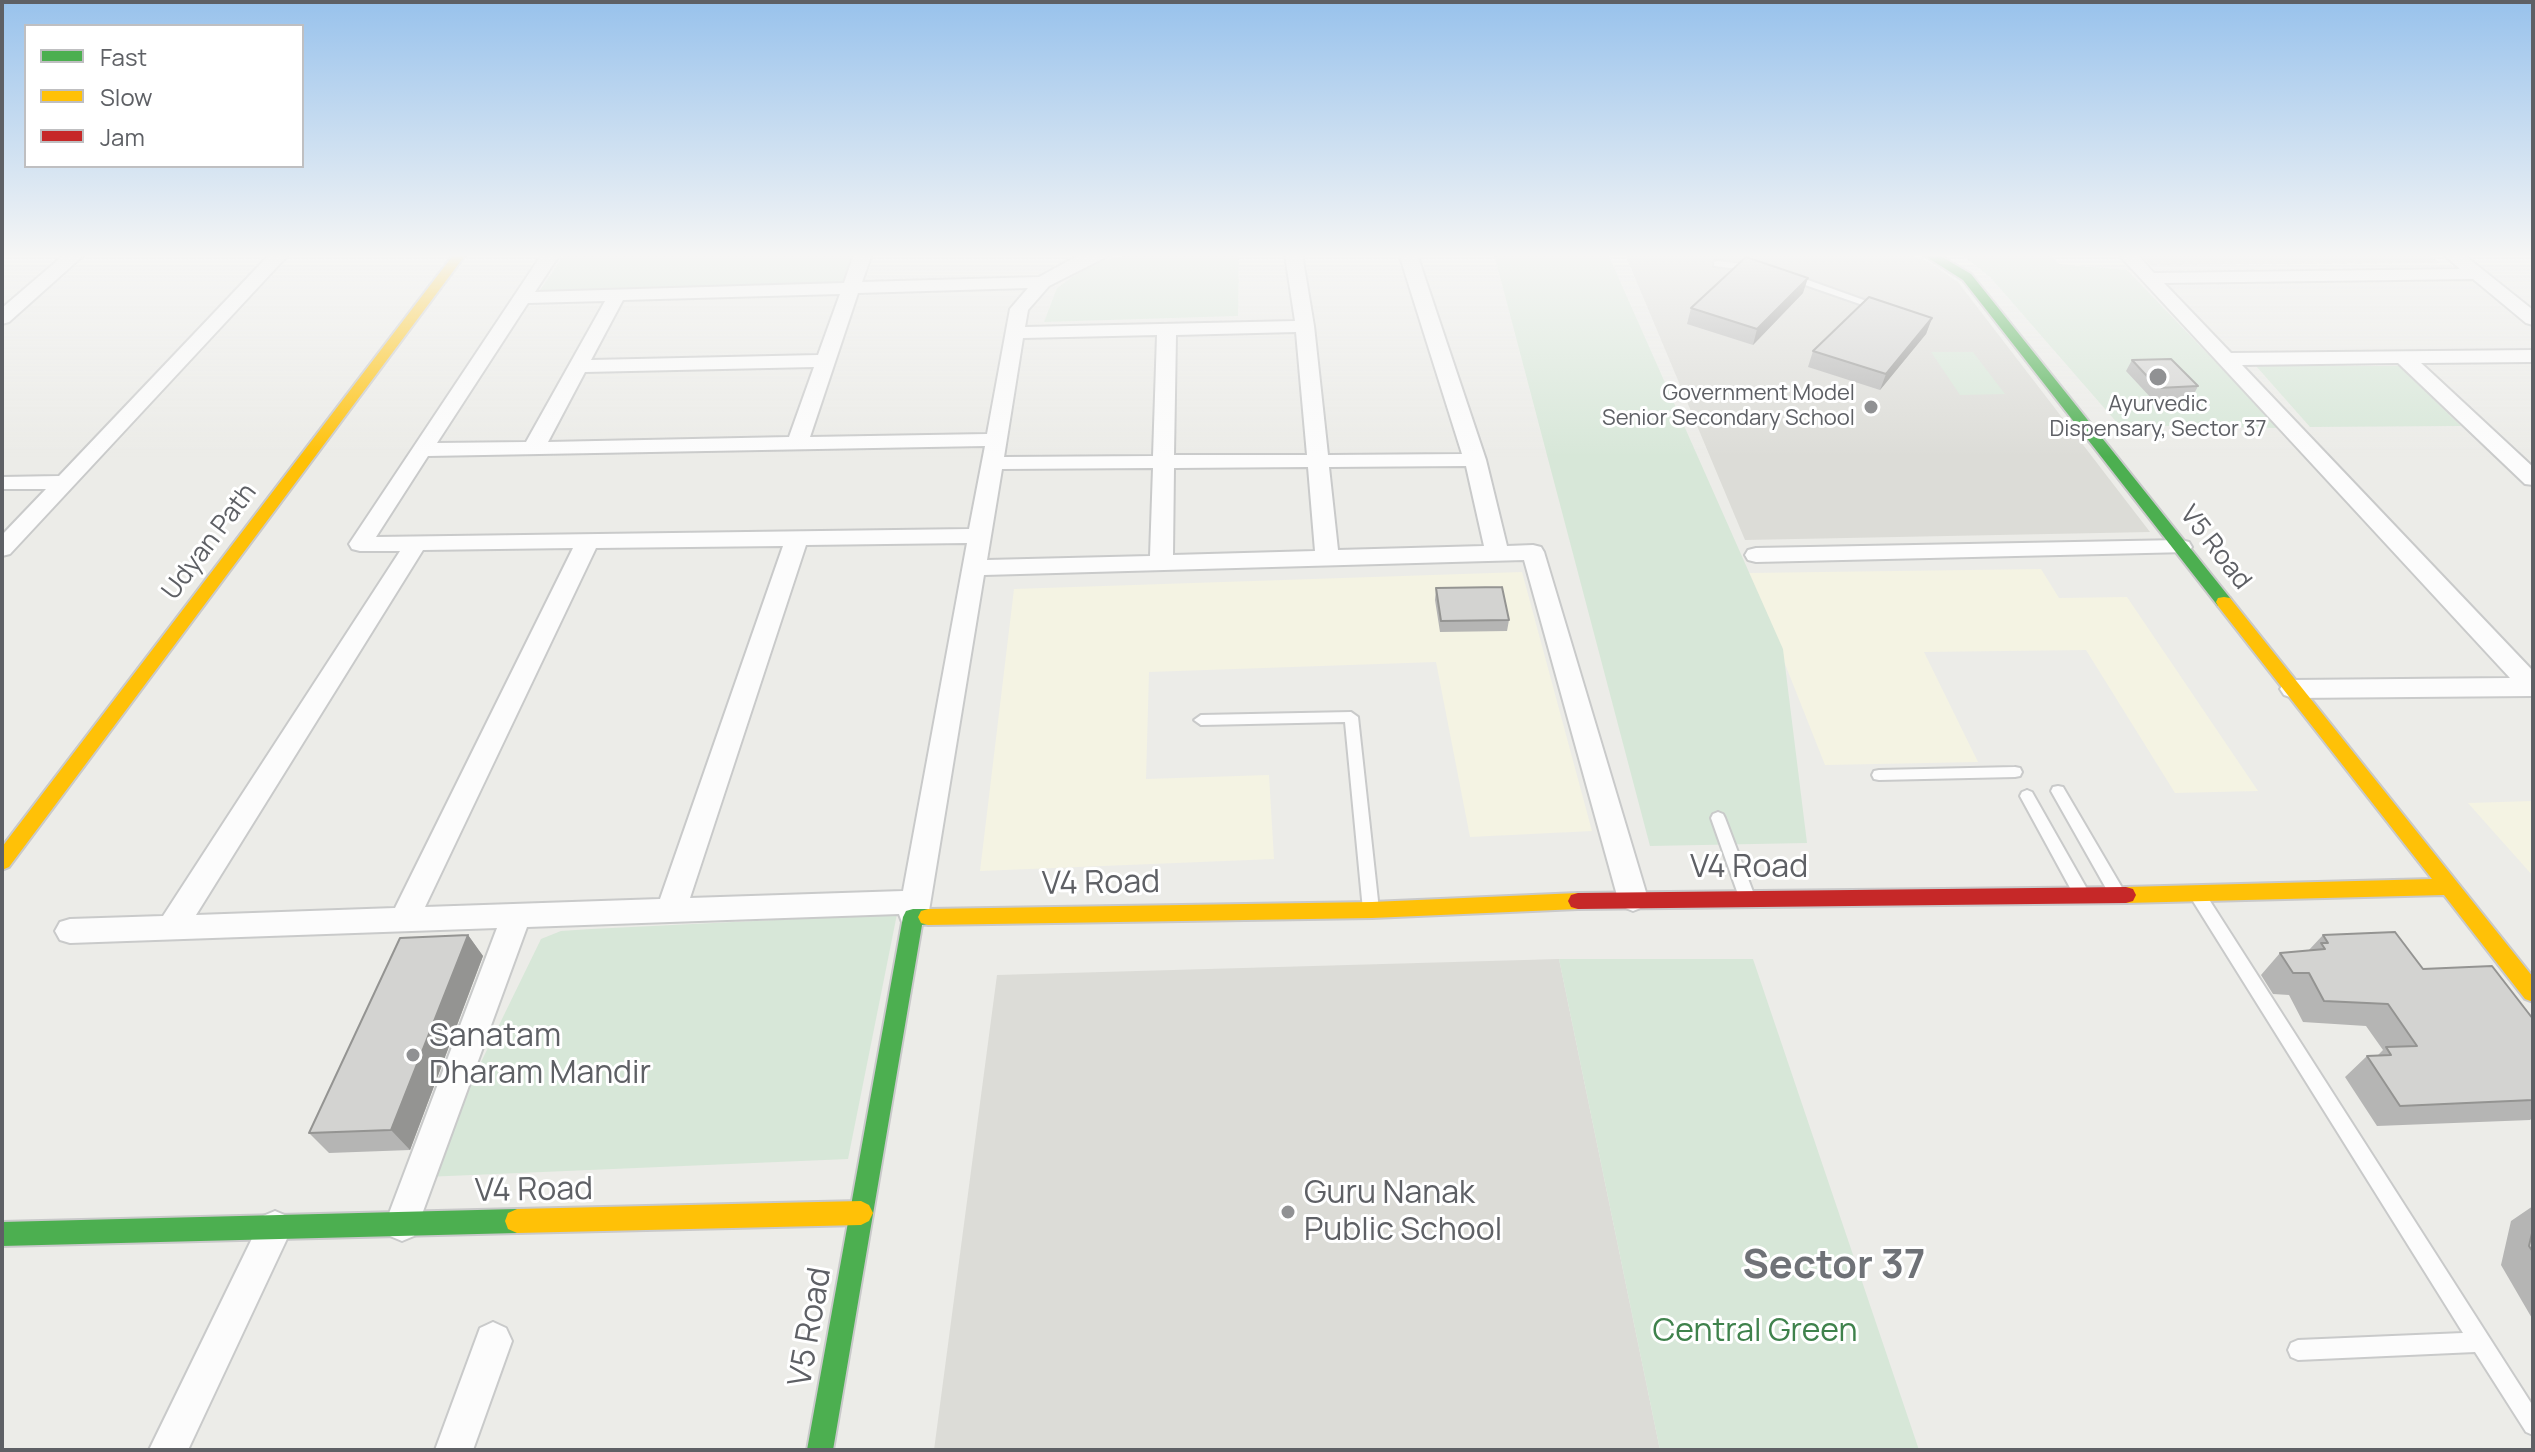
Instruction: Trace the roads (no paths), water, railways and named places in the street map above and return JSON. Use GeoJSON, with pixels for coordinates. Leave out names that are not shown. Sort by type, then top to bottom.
{"type":"FeatureCollection","features":[{"type":"Feature","properties":{"kind":"street"},"geometry":{"type":"LineString","coordinates":[[2,549],[216,322]]}},
{"type":"Feature","properties":{"kind":"street"},"geometry":{"type":"LineString","coordinates":[[298,438],[388,322]]}},
{"type":"Feature","properties":{"kind":"street","name":"Udyan Path"},"geometry":{"type":"LineString","coordinates":[[2,862],[409,322]]}},
{"type":"Feature","properties":{"kind":"street"},"geometry":{"type":"LineString","coordinates":[[506,322],[360,544],[979,536]]}},
{"type":"Feature","properties":{"kind":"street"},"geometry":{"type":"LineString","coordinates":[[533,449],[602,322]]}},
{"type":"Feature","properties":{"kind":"street"},"geometry":{"type":"LineString","coordinates":[[797,443],[839,322]]}},
{"type":"Feature","properties":{"kind":"street"},"geometry":{"type":"LineString","coordinates":[[861,1213],[1017,322]]}},
{"type":"Feature","properties":{"kind":"street"},"geometry":{"type":"LineString","coordinates":[[1304,322],[1327,557]]}},
{"type":"Feature","properties":{"kind":"street"},"geometry":{"type":"LineString","coordinates":[[1430,322],[1475,460],[1497,553]]}},
{"type":"Feature","properties":{"kind":"street","name":"V5 Road"},"geometry":{"type":"LineString","coordinates":[[2002,322],[2533,993]]}},
{"type":"Feature","properties":{"kind":"street"},"geometry":{"type":"LineString","coordinates":[[2191,322],[2533,687]]}},
{"type":"Feature","properties":{"kind":"street"},"geometry":{"type":"LineString","coordinates":[[1015,333],[1305,326]]}},
{"type":"Feature","properties":{"kind":"street"},"geometry":{"type":"LineString","coordinates":[[1161,562],[1167,329]]}},
{"type":"Feature","properties":{"kind":"street"},"geometry":{"type":"LineString","coordinates":[[2226,359],[2533,356]]}},
{"type":"Feature","properties":{"kind":"street"},"geometry":{"type":"LineString","coordinates":[[2404,358],[2533,479]]}},
{"type":"Feature","properties":{"kind":"street"},"geometry":{"type":"LineString","coordinates":[[578,366],[826,361]]}},
{"type":"Feature","properties":{"kind":"street"},"geometry":{"type":"LineString","coordinates":[[422,450],[996,440]]}},
{"type":"Feature","properties":{"kind":"street"},"geometry":{"type":"LineString","coordinates":[[992,463],[1475,460]]}},
{"type":"Feature","properties":{"kind":"street"},"geometry":{"type":"LineString","coordinates":[[2,483],[65,482]]}},
{"type":"Feature","properties":{"kind":"street"},"geometry":{"type":"LineString","coordinates":[[671,910],[797,539]]}},
{"type":"Feature","properties":{"kind":"street"},"geometry":{"type":"LineString","coordinates":[[405,918],[588,541]]}},
{"type":"Feature","properties":{"kind":"street"},"geometry":{"type":"LineString","coordinates":[[172,927],[416,544]]}},
{"type":"Feature","properties":{"kind":"street"},"geometry":{"type":"LineString","coordinates":[[1756,555],[2181,547]]}},
{"type":"Feature","properties":{"kind":"street"},"geometry":{"type":"LineString","coordinates":[[974,568],[1533,552],[1633,899]]}},
{"type":"Feature","properties":{"kind":"street"},"geometry":{"type":"LineString","coordinates":[[2293,689],[2533,687]]}},
{"type":"Feature","properties":{"kind":"street","name":"V4 Road"},"geometry":{"type":"LineString","coordinates":[[914,910],[1372,910],[1633,899],[2197,894],[2450,887]]}},
{"type":"Feature","properties":{"kind":"street"},"geometry":{"type":"LineString","coordinates":[[70,931],[671,910],[914,910]]}},
{"type":"Feature","properties":{"kind":"street"},"geometry":{"type":"LineString","coordinates":[[402,1224],[517,915]]}},
{"type":"Feature","properties":{"kind":"street","name":"V5 Road"},"geometry":{"type":"LineString","coordinates":[[820,1450],[861,1213]]}},
{"type":"Feature","properties":{"kind":"street","name":"V4 Road"},"geometry":{"type":"LineString","coordinates":[[2,1234],[861,1213]]}},
{"type":"Feature","properties":{"kind":"street"},"geometry":{"type":"LineString","coordinates":[[168,1450],[275,1228]]}},
{"type":"Feature","properties":{"kind":"street"},"geometry":{"type":"LineString","coordinates":[[454,1450],[493,1341]]}},
{"type":"Feature","properties":{"kind":"lane"},"geometry":{"type":"LineString","coordinates":[[1201,720],[1351,717],[1372,910]]}},
{"type":"Feature","properties":{"kind":"lane"},"geometry":{"type":"LineString","coordinates":[[1879,775],[2015,772]]}},
{"type":"Feature","properties":{"kind":"lane"},"geometry":{"type":"LineString","coordinates":[[2058,791],[2118,895]]}},
{"type":"Feature","properties":{"kind":"lane"},"geometry":{"type":"LineString","coordinates":[[2027,796],[2082,895]]}},
{"type":"Feature","properties":{"kind":"lane"},"geometry":{"type":"LineString","coordinates":[[1718,818],[1747,898]]}},
{"type":"Feature","properties":{"kind":"lane"},"geometry":{"type":"LineString","coordinates":[[2197,894],[2533,1425]]}},
{"type":"Feature","properties":{"kind":"lane"},"geometry":{"type":"LineString","coordinates":[[2298,1350],[2480,1342]]}},
{"type":"Feature","properties":{"kind":"place","name":"Ayurvedic Dispensary, Sector 37"},"geometry":{"type":"Point","coordinates":[2158,377]}},
{"type":"Feature","properties":{"kind":"place","name":"Government Model Senior Secondary School"},"geometry":{"type":"Point","coordinates":[1871,407]}},
{"type":"Feature","properties":{"kind":"place","name":"Sanatam Dharam Mandir"},"geometry":{"type":"Point","coordinates":[413,1055]}},
{"type":"Feature","properties":{"kind":"place","name":"Guru Nanak Public School"},"geometry":{"type":"Point","coordinates":[1288,1212]}},
{"type":"Feature","properties":{"kind":"district","name":"Sector 37"},"geometry":{"type":"Point","coordinates":[1834,1267]}},
{"type":"Feature","properties":{"kind":"park label","name":"Central Green"},"geometry":{"type":"Point","coordinates":[1755,1332]}}]}
